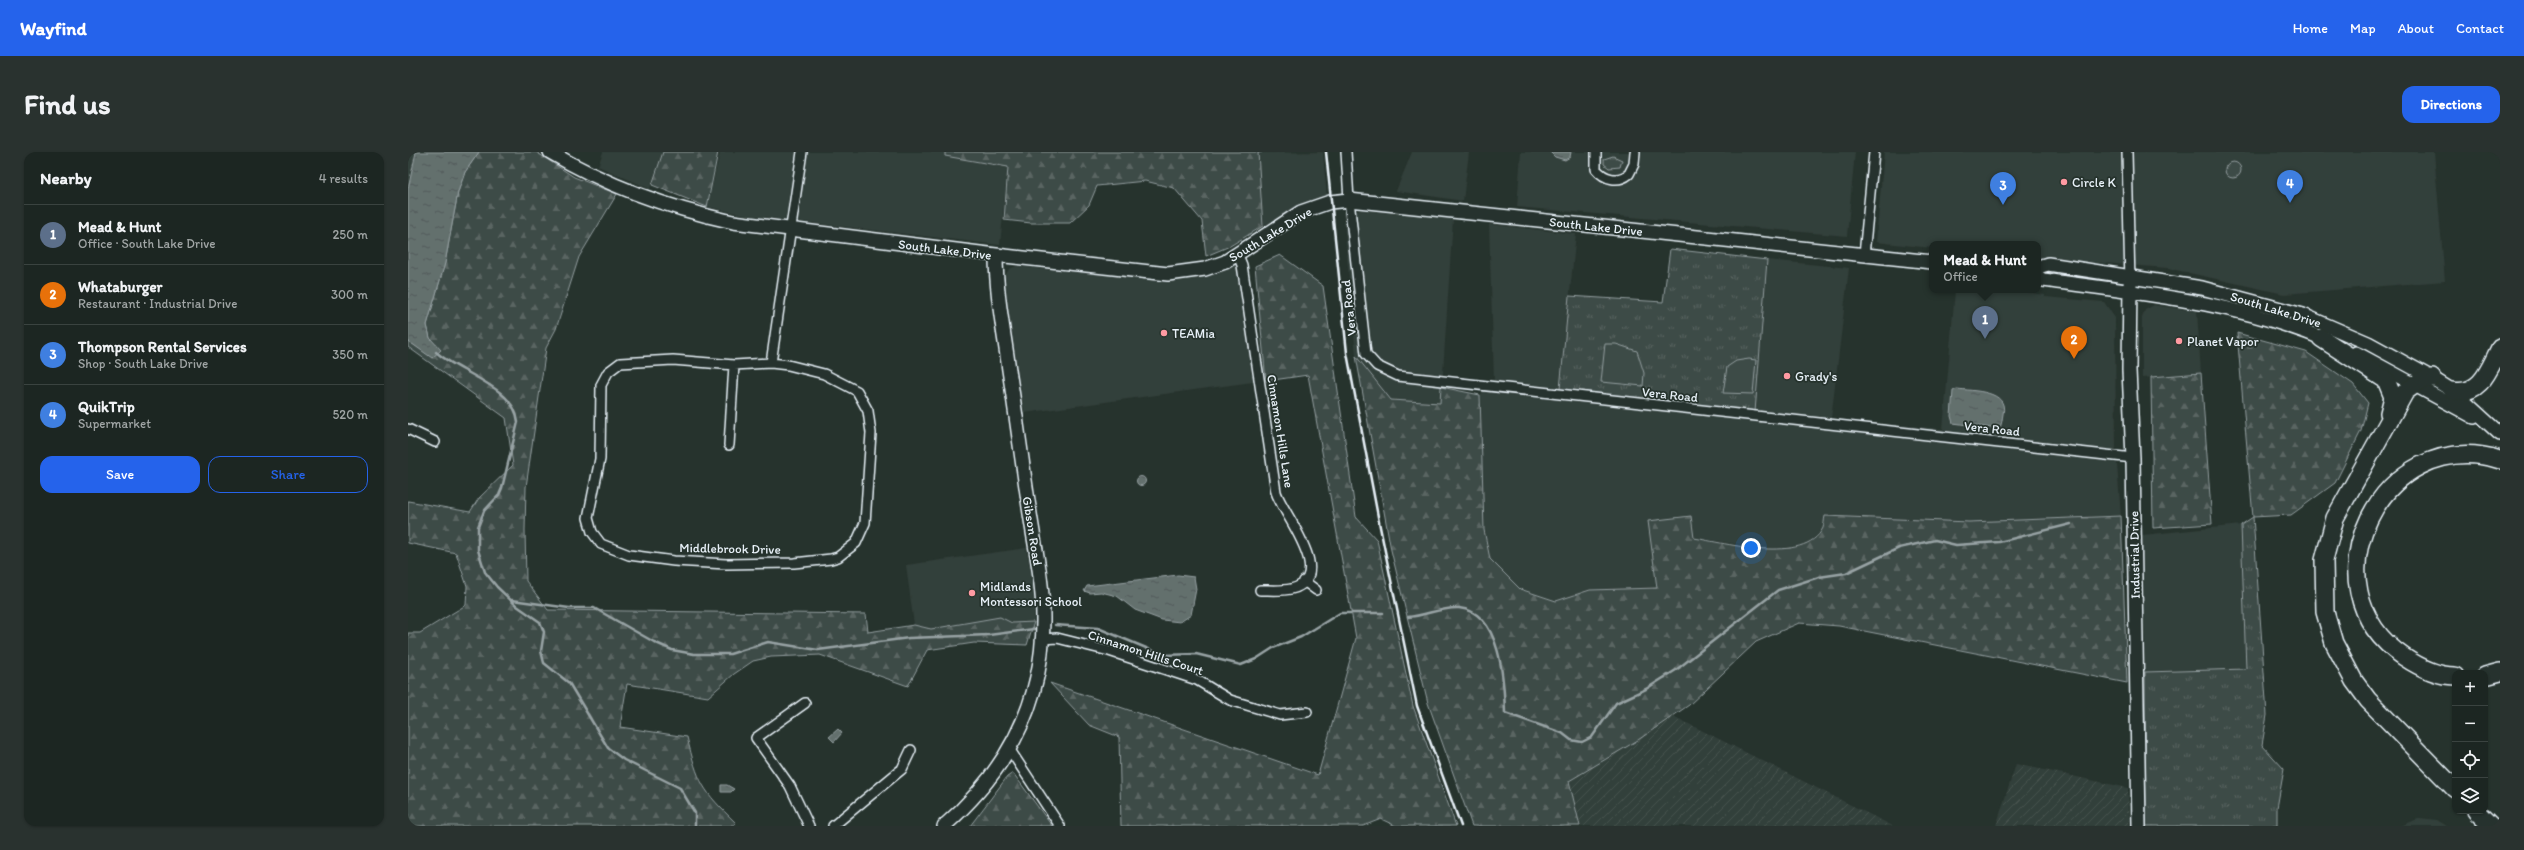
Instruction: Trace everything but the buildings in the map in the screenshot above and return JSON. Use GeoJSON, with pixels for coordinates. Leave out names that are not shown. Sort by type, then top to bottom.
{"type":"FeatureCollection","features":[{"type":"Feature","properties":{"kind":"highway"},"geometry":{"type":"LineString","coordinates":[[2321,338],[2386,380],[2393,397],[2387,421]]}},
{"type":"Feature","properties":{"kind":"highway"},"geometry":{"type":"LineString","coordinates":[[2453,391],[2465,392],[2477,387],[2500,348]]}},
{"type":"Feature","properties":{"kind":"highway"},"geometry":{"type":"LineString","coordinates":[[2432,378],[2415,384],[2405,392],[2387,421],[2340,507],[2329,535],[2323,580],[2325,612],[2334,644],[2354,681],[2368,700],[2452,786]]}},
{"type":"Feature","properties":{"kind":"highway"},"geometry":{"type":"LineString","coordinates":[[2452,676],[2439,674],[2414,664],[2399,653],[2381,636],[2366,610],[2358,586],[2357,573],[2359,544],[2368,518],[2383,494],[2394,483],[2414,470],[2451,457],[2469,456],[2500,460]]}},
{"type":"Feature","properties":{"kind":"highway"},"geometry":{"type":"LineString","coordinates":[[2488,675],[2500,672]]}},
{"type":"Feature","properties":{"kind":"highway"},"geometry":{"type":"LineString","coordinates":[[2479,814],[2490,826]]}},
{"type":"Feature","properties":{"kind":"main road","name":"South Lake Drive"},"geometry":{"type":"LineString","coordinates":[[550,152],[612,184],[666,205],[732,222],[996,255],[1168,274],[1206,269],[1238,255],[1301,212],[1326,203],[1349,200],[1929,262]]}},
{"type":"Feature","properties":{"kind":"main road","name":"Gibson Road"},"geometry":{"type":"LineString","coordinates":[[944,826],[974,799],[1010,750],[1029,704],[1038,670],[1042,639],[1040,579],[999,304],[996,255]]}},
{"type":"Feature","properties":{"kind":"main road","name":"South Lake Drive"},"geometry":{"type":"LineString","coordinates":[[2041,266],[2048,264],[2206,303],[2321,338],[2366,358],[2486,423]]}},
{"type":"Feature","properties":{"kind":"main road","name":"South Lake Drive"},"geometry":{"type":"LineString","coordinates":[[2041,279],[2202,288],[2303,315],[2368,343],[2432,378],[2453,391],[2486,423],[2500,434]]}},
{"type":"Feature","properties":{"kind":"main road","name":"Industrial Drive"},"geometry":{"type":"LineString","coordinates":[[2130,284],[2129,370],[2133,458],[2139,826]]}},
{"type":"Feature","properties":{"kind":"street"},"geometry":{"type":"LineString","coordinates":[[771,363],[802,152]]}},
{"type":"Feature","properties":{"kind":"street","name":"Vera Road"},"geometry":{"type":"LineString","coordinates":[[1346,152],[1349,200],[1366,354],[1377,366],[1398,376],[2133,458]]}},
{"type":"Feature","properties":{"kind":"street"},"geometry":{"type":"LineString","coordinates":[[1596,152],[1596,169],[1601,175],[1614,179],[1628,174],[1634,164],[1635,152]]}},
{"type":"Feature","properties":{"kind":"street"},"geometry":{"type":"LineString","coordinates":[[1864,255],[1874,152]]}},
{"type":"Feature","properties":{"kind":"street"},"geometry":{"type":"LineString","coordinates":[[2127,152],[2130,284]]}},
{"type":"Feature","properties":{"kind":"street","name":"Cinnamon Hills Lane"},"geometry":{"type":"LineString","coordinates":[[1238,255],[1242,265],[1276,492],[1281,505],[1302,540],[1309,559],[1310,570],[1304,581]]}},
{"type":"Feature","properties":{"kind":"street","name":"Middlebrook Drive"},"geometry":{"type":"LineString","coordinates":[[672,360],[734,365],[771,363],[795,366],[838,379],[857,391],[868,411],[871,433],[867,508],[863,530],[856,543],[838,557],[831,559],[794,562],[726,564],[674,561],[629,555],[601,544],[592,532],[588,511],[600,459],[602,422],[599,392],[608,372],[620,363],[635,361],[672,360]]}},
{"type":"Feature","properties":{"kind":"street"},"geometry":{"type":"LineString","coordinates":[[729,445],[734,365]]}},
{"type":"Feature","properties":{"kind":"street"},"geometry":{"type":"LineString","coordinates":[[408,429],[435,442]]}},
{"type":"Feature","properties":{"kind":"street"},"geometry":{"type":"LineString","coordinates":[[1260,590],[1291,589],[1304,581],[1316,590]]}},
{"type":"Feature","properties":{"kind":"street","name":"Cinnamon Hills Court"},"geometry":{"type":"LineString","coordinates":[[1042,639],[1057,638],[1109,651],[1197,680],[1230,700],[1280,715],[1307,712]]}},
{"type":"Feature","properties":{"kind":"street"},"geometry":{"type":"LineString","coordinates":[[805,703],[756,738],[790,786],[809,826]]}},
{"type":"Feature","properties":{"kind":"street"},"geometry":{"type":"LineString","coordinates":[[833,826],[902,769],[911,750]]}},
{"type":"Feature","properties":{"kind":"street"},"geometry":{"type":"LineString","coordinates":[[1010,750],[1060,826]]}},
{"type":"Feature","properties":{"kind":"shaded area"},"geometry":{"type":"Polygon","coordinates":[[[408,152],[416,152],[408,189],[408,152]]]}},
{"type":"Feature","properties":{"kind":"shaded area"},"geometry":{"type":"Polygon","coordinates":[[[603,152],[663,152],[650,189],[598,166],[603,152]]]}},
{"type":"Feature","properties":{"kind":"shaded area"},"geometry":{"type":"Polygon","coordinates":[[[720,152],[945,152],[945,156],[1008,167],[1000,245],[750,216],[707,207],[720,152]]]}},
{"type":"Feature","properties":{"kind":"shaded area"},"geometry":{"type":"Polygon","coordinates":[[[1323,152],[1327,197],[1308,203],[1263,226],[1258,153],[1323,152]]]}},
{"type":"Feature","properties":{"kind":"shaded area"},"geometry":{"type":"Polygon","coordinates":[[[1412,152],[1469,152],[1463,201],[1396,191],[1412,152]]]}},
{"type":"Feature","properties":{"kind":"shaded area"},"geometry":{"type":"Polygon","coordinates":[[[1521,152],[1855,152],[1847,236],[1517,207],[1521,152]]]}},
{"type":"Feature","properties":{"kind":"shaded area"},"geometry":{"type":"Polygon","coordinates":[[[1884,152],[2434,152],[2445,281],[2284,294],[2167,268],[2041,258],[2041,241],[1929,241],[1929,248],[1876,242],[1884,152]]]}},
{"type":"Feature","properties":{"kind":"shaded area"},"geometry":{"type":"Polygon","coordinates":[[[1362,210],[1453,219],[1441,403],[1391,400],[1356,356],[1343,212],[1362,210]]]}},
{"type":"Feature","properties":{"kind":"shaded area"},"geometry":{"type":"Polygon","coordinates":[[[1489,224],[1576,234],[1560,388],[1755,410],[1767,260],[1849,268],[1831,419],[1943,429],[1955,293],[2033,293],[2045,295],[2045,297],[2104,302],[2115,318],[2116,451],[2121,516],[1969,522],[1825,516],[1823,529],[1808,544],[1776,550],[1694,538],[1691,516],[1649,522],[1657,588],[1590,590],[1556,601],[1520,589],[1490,559],[1484,530],[1480,395],[1494,381],[1489,224]]]}},
{"type":"Feature","properties":{"kind":"shaded area"},"geometry":{"type":"Polygon","coordinates":[[[1238,263],[1253,382],[1024,413],[1003,279],[1009,269],[1017,266],[1155,280],[1183,279],[1238,263]]]}},
{"type":"Feature","properties":{"kind":"shaded area"},"geometry":{"type":"Polygon","coordinates":[[[2154,305],[2197,311],[2201,373],[2142,378],[2142,318],[2145,310],[2154,305]]]}},
{"type":"Feature","properties":{"kind":"shaded area"},"geometry":{"type":"Polygon","coordinates":[[[2241,525],[2246,669],[2145,672],[2142,535],[2241,525]]]}},
{"type":"Feature","properties":{"kind":"shaded area","name":"Midlands Montessori School"},"geometry":{"type":"Polygon","coordinates":[[[1026,548],[1034,581],[1034,622],[1012,623],[1000,617],[931,629],[914,625],[906,565],[1026,548]]]}},
{"type":"Feature","properties":{"kind":"shaded area"},"geometry":{"type":"Polygon","coordinates":[[[1673,716],[1893,826],[1580,826],[1568,781],[1673,716]]]}},
{"type":"Feature","properties":{"kind":"shaded area"},"geometry":{"type":"Polygon","coordinates":[[[2016,764],[2128,788],[2130,826],[1996,826],[2016,764]]]}},
{"type":"Feature","properties":{"kind":"shaded area"},"geometry":{"type":"Polygon","coordinates":[[[2420,818],[2437,820],[2447,826],[2401,826],[2420,818]]]}},
{"type":"Feature","properties":{"kind":"green space"},"geometry":{"type":"Polygon","coordinates":[[[479,152],[536,152],[574,177],[617,194],[579,257],[556,329],[546,348],[526,487],[525,530],[526,581],[548,610],[866,614],[868,632],[914,625],[931,629],[1000,617],[1012,623],[1034,622],[1027,645],[974,643],[927,650],[908,686],[820,655],[771,657],[753,661],[734,674],[708,697],[627,684],[620,727],[687,737],[698,776],[708,793],[736,823],[732,826],[408,826],[408,633],[420,633],[466,605],[467,586],[456,553],[408,543],[408,501],[470,512],[479,498],[513,465],[506,418],[408,347],[408,341],[419,348],[430,338],[427,325],[445,263],[458,192],[465,172],[479,152]]]}},
{"type":"Feature","properties":{"kind":"green space"},"geometry":{"type":"Polygon","coordinates":[[[663,152],[718,152],[707,207],[652,185],[663,152]]]}},
{"type":"Feature","properties":{"kind":"green space"},"geometry":{"type":"Polygon","coordinates":[[[945,152],[1262,152],[1258,153],[1263,226],[1230,246],[1206,256],[1202,221],[1174,188],[1145,181],[1097,186],[1089,205],[1070,223],[1031,223],[1004,220],[1008,167],[945,156],[945,152]]]}},
{"type":"Feature","properties":{"kind":"green space"},"geometry":{"type":"Polygon","coordinates":[[[1613,156],[1622,160],[1620,167],[1609,168],[1604,164],[1604,159],[1613,156]]]}},
{"type":"Feature","properties":{"kind":"green space"},"geometry":{"type":"Polygon","coordinates":[[[2233,162],[2239,164],[2241,170],[2239,176],[2233,178],[2227,176],[2225,170],[2227,164],[2233,162]]]}},
{"type":"Feature","properties":{"kind":"green space"},"geometry":{"type":"Polygon","coordinates":[[[1670,249],[1767,260],[1755,412],[1560,389],[1569,296],[1663,302],[1670,249]]]}},
{"type":"Feature","properties":{"kind":"green space"},"geometry":{"type":"Polygon","coordinates":[[[1280,255],[1323,286],[1356,517],[1377,540],[1413,706],[1456,826],[1396,826],[1381,819],[1363,826],[1121,826],[1119,737],[1089,725],[1050,683],[1318,775],[1356,638],[1308,375],[1266,381],[1255,266],[1280,255]]]}},
{"type":"Feature","properties":{"kind":"green space"},"geometry":{"type":"Polygon","coordinates":[[[2237,333],[2306,352],[2353,384],[2368,403],[2361,431],[2335,483],[2291,515],[2253,517],[2237,333]]]}},
{"type":"Feature","properties":{"kind":"green space"},"geometry":{"type":"Polygon","coordinates":[[[1605,344],[1616,344],[1637,351],[1644,373],[1643,386],[1601,382],[1605,344]]]}},
{"type":"Feature","properties":{"kind":"green space"},"geometry":{"type":"Polygon","coordinates":[[[1356,356],[1391,400],[1440,403],[1441,387],[1480,395],[1484,530],[1490,559],[1520,589],[1556,601],[1590,590],[1657,588],[1648,521],[1691,516],[1694,538],[1744,547],[1782,549],[1800,546],[1814,539],[1823,528],[1825,516],[1969,522],[2121,516],[2127,683],[1839,626],[1799,623],[1756,642],[1689,705],[1638,740],[1569,781],[1580,826],[1472,826],[1428,703],[1391,550],[1356,356]]]}},
{"type":"Feature","properties":{"kind":"green space"},"geometry":{"type":"Polygon","coordinates":[[[1749,359],[1756,360],[1753,394],[1723,393],[1727,367],[1736,361],[1749,359]]]}},
{"type":"Feature","properties":{"kind":"green space"},"geometry":{"type":"Polygon","coordinates":[[[2201,373],[2212,524],[2153,528],[2151,377],[2201,373]]]}},
{"type":"Feature","properties":{"kind":"green space"},"geometry":{"type":"Polygon","coordinates":[[[2253,517],[2267,715],[2262,745],[2284,769],[2277,808],[2277,826],[2146,826],[2145,672],[2246,669],[2241,525],[2253,517]]]}},
{"type":"Feature","properties":{"kind":"green space"},"geometry":{"type":"Polygon","coordinates":[[[1013,773],[1052,826],[970,826],[1007,777],[1013,773]]]}},
{"type":"Feature","properties":{"kind":"water"},"geometry":{"type":"Polygon","coordinates":[[[416,152],[479,152],[465,172],[458,192],[445,263],[427,325],[430,338],[441,350],[432,358],[408,341],[408,189],[416,152]]]}},
{"type":"Feature","properties":{"kind":"water"},"geometry":{"type":"Polygon","coordinates":[[[1550,152],[1571,152],[1570,157],[1565,160],[1555,157],[1550,152]]]}},
{"type":"Feature","properties":{"kind":"water"},"geometry":{"type":"Polygon","coordinates":[[[1957,389],[1988,393],[2001,400],[2003,414],[1999,429],[1953,423],[1951,416],[1953,391],[1957,389]]]}},
{"type":"Feature","properties":{"kind":"water"},"geometry":{"type":"Polygon","coordinates":[[[1141,476],[1146,481],[1141,486],[1136,481],[1141,476]]]}},
{"type":"Feature","properties":{"kind":"water"},"geometry":{"type":"Polygon","coordinates":[[[1178,575],[1194,577],[1196,589],[1191,615],[1180,622],[1162,620],[1135,610],[1117,596],[1101,592],[1090,593],[1084,591],[1087,586],[1178,575]]]}},
{"type":"Feature","properties":{"kind":"water"},"geometry":{"type":"Polygon","coordinates":[[[838,729],[842,733],[834,742],[829,737],[838,729]]]}},
{"type":"Feature","properties":{"kind":"water"},"geometry":{"type":"Polygon","coordinates":[[[721,785],[727,785],[734,789],[731,792],[721,792],[721,785]]]}},
{"type":"Feature","properties":{"kind":"waterway"},"geometry":{"type":"LineString","coordinates":[[436,352],[446,360],[497,390],[507,399],[515,410],[518,422],[502,488],[499,495],[484,511],[478,527],[478,550],[485,572],[497,587],[517,606],[540,622],[544,632],[541,651],[544,663],[569,683],[608,748],[624,760],[680,788],[695,813],[695,826]]}},
{"type":"Feature","properties":{"kind":"waterway"},"geometry":{"type":"LineString","coordinates":[[1408,617],[1452,608],[1459,608],[1473,612],[1484,622],[1492,635],[1497,650],[1501,667],[1505,713],[1562,733],[1571,740],[1582,742],[1592,737],[1616,703],[1646,689],[1676,670],[1778,590],[1819,577],[1846,573],[1899,548],[1935,540],[1956,545],[1999,542],[2071,524]]}},
{"type":"Feature","properties":{"kind":"waterway"},"geometry":{"type":"LineString","coordinates":[[512,600],[569,608],[594,608],[654,642],[672,650],[694,654],[730,654],[768,642],[818,650],[909,638],[989,635],[1034,629]]}},
{"type":"Feature","properties":{"kind":"waterway"},"geometry":{"type":"LineString","coordinates":[[1055,625],[1098,628],[1163,655],[1196,654],[1241,665],[1256,659],[1273,648],[1301,637],[1340,613],[1383,613]]}},
{"type":"Feature","properties":{"kind":"railway"},"geometry":{"type":"LineString","coordinates":[[1326,152],[1347,353],[1379,522],[1417,706],[1461,826]]}},
{"type":"Feature","properties":{"kind":"place","name":"Circle K"},"geometry":{"type":"Point","coordinates":[2064,182]}},
{"type":"Feature","properties":{"kind":"place","name":"QuikTrip"},"geometry":{"type":"Point","coordinates":[2290,203]}},
{"type":"Feature","properties":{"kind":"place","name":"Thompson Rental Services"},"geometry":{"type":"Point","coordinates":[2003,205]}},
{"type":"Feature","properties":{"kind":"place","name":"TEAMia"},"geometry":{"type":"Point","coordinates":[1164,333]}},
{"type":"Feature","properties":{"kind":"place","name":"Mead & Hunt"},"geometry":{"type":"Point","coordinates":[1985,339]}},
{"type":"Feature","properties":{"kind":"place","name":"Planet Vapor"},"geometry":{"type":"Point","coordinates":[2179,341]}},
{"type":"Feature","properties":{"kind":"place","name":"Whataburger"},"geometry":{"type":"Point","coordinates":[2074,359]}},
{"type":"Feature","properties":{"kind":"place","name":"Grady's"},"geometry":{"type":"Point","coordinates":[1787,376]}},
{"type":"Feature","properties":{"kind":"place","name":"Midlands Montessori School"},"geometry":{"type":"Point","coordinates":[972,593]}}]}
